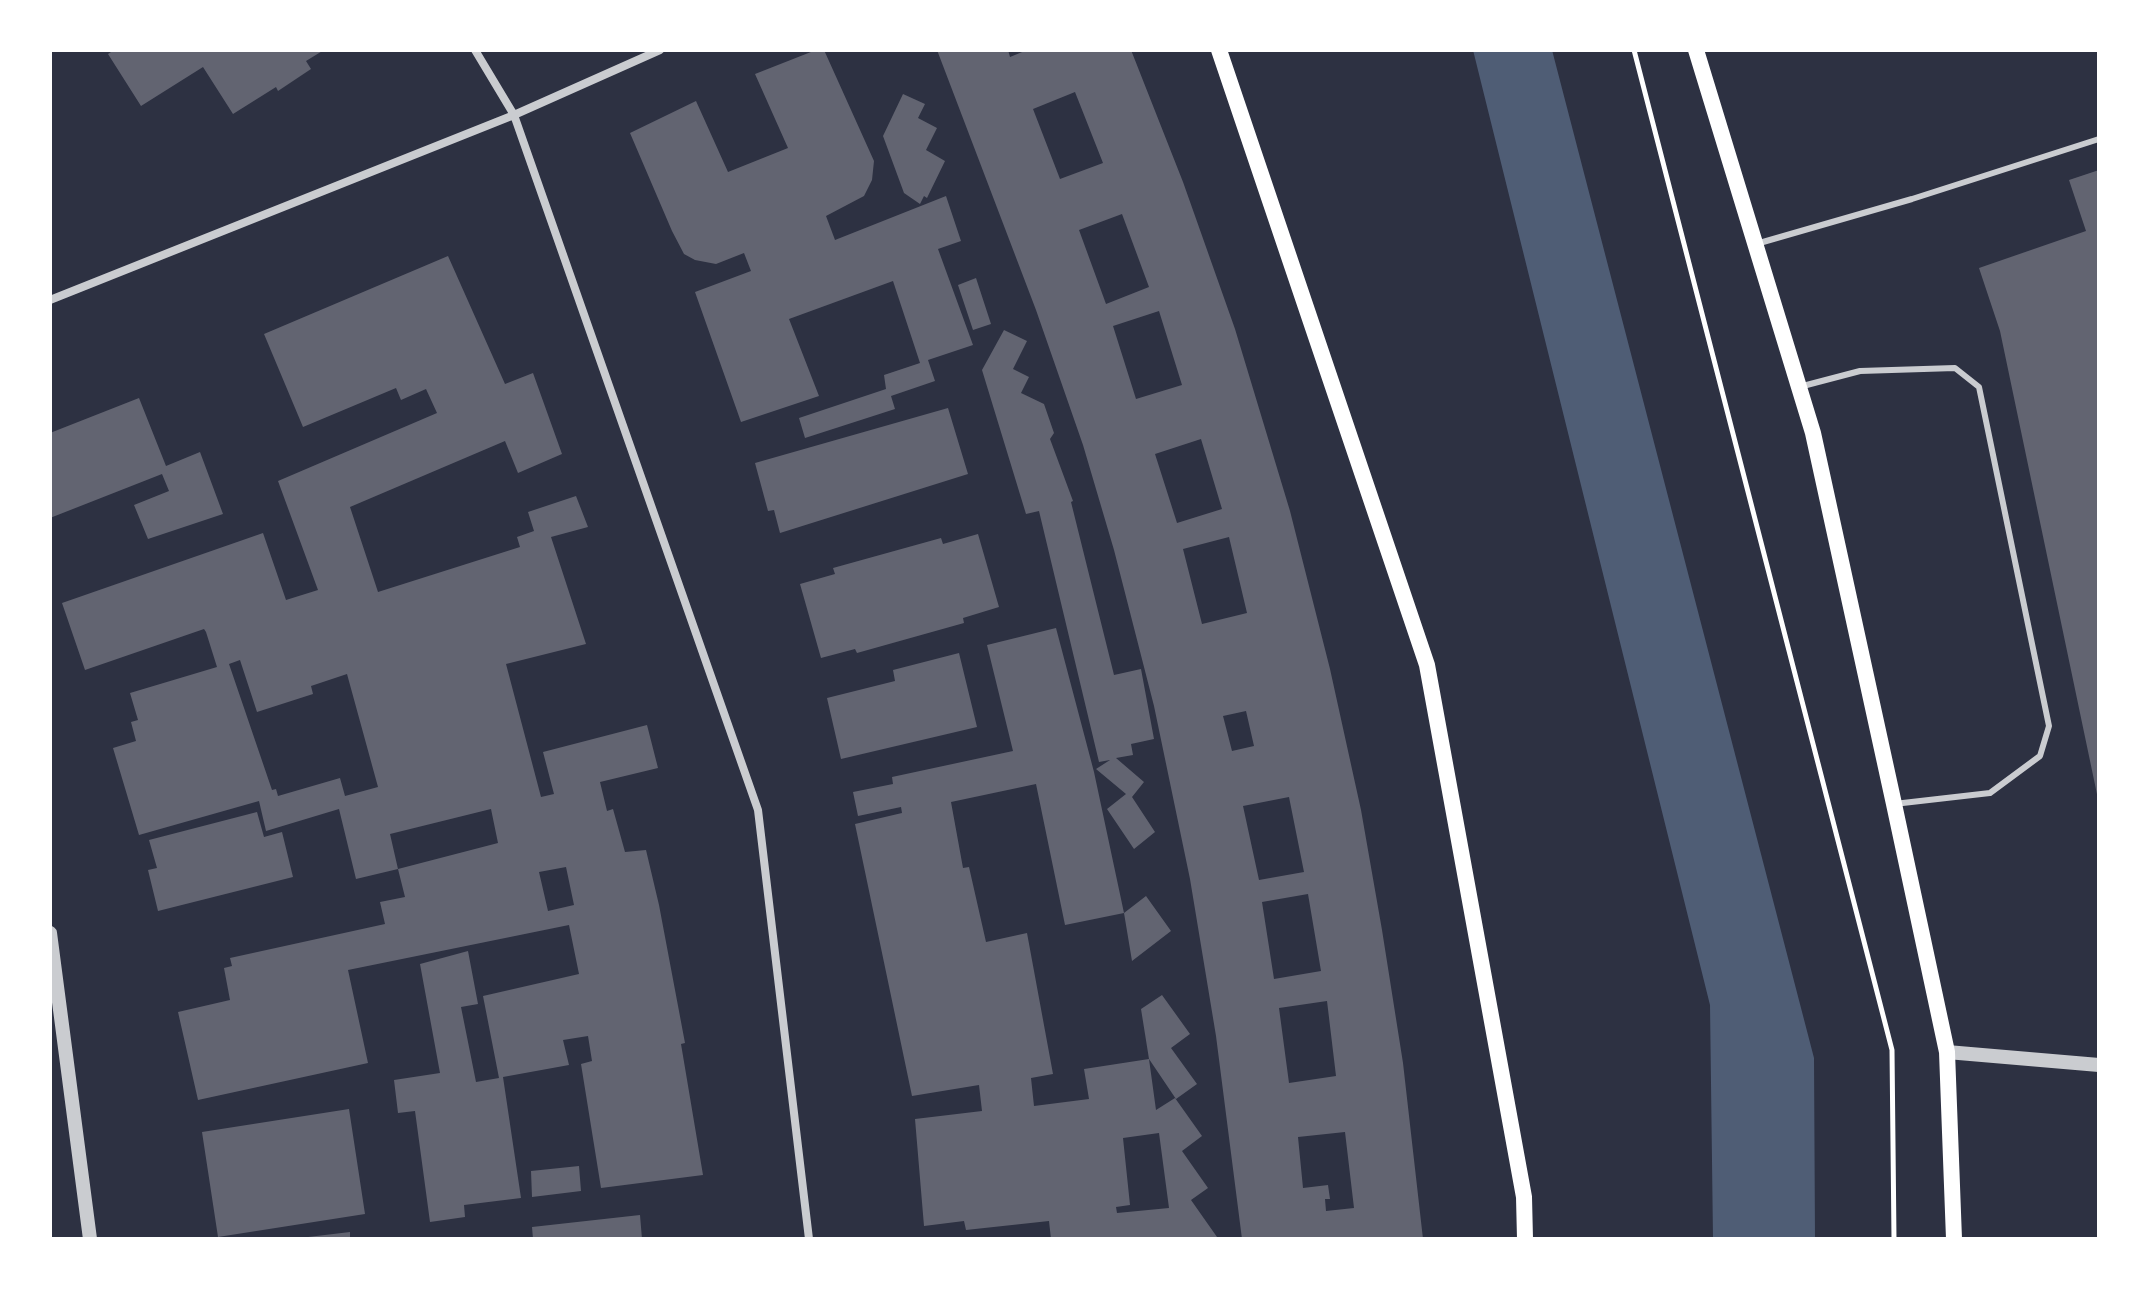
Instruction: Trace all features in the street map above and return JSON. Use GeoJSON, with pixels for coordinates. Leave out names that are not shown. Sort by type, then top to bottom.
{"type":"FeatureCollection","features":[{"type":"Feature","properties":{"kind":"main road"},"geometry":{"type":"LineString","coordinates":[[1219,50],[1427,665],[1524,1197],[1525,1239]]}},
{"type":"Feature","properties":{"kind":"main road"},"geometry":{"type":"LineString","coordinates":[[1696,50],[1813,433],[1894,804],[1947,1052],[1954,1239]]}},
{"type":"Feature","properties":{"kind":"street"},"geometry":{"type":"LineString","coordinates":[[475,50],[514,115],[758,810],[809,1239]]}},
{"type":"Feature","properties":{"kind":"street"},"geometry":{"type":"LineString","coordinates":[[50,300],[514,115],[660,50]]}},
{"type":"Feature","properties":{"kind":"street"},"geometry":{"type":"LineString","coordinates":[[50,933],[90,1239]]}},
{"type":"Feature","properties":{"kind":"street"},"geometry":{"type":"LineString","coordinates":[[1947,1052],[2099,1065]]}},
{"type":"Feature","properties":{"kind":"lane"},"geometry":{"type":"LineString","coordinates":[[1756,244],[1912,199],[2099,139]]}},
{"type":"Feature","properties":{"kind":"lane"},"geometry":{"type":"LineString","coordinates":[[1799,387],[1860,371],[1955,368],[1979,387],[2049,726],[2040,756],[1990,793],[1894,804]]}},
{"type":"Feature","properties":{"kind":"path"},"geometry":{"type":"LineString","coordinates":[[1634,50],[1892,1050],[1894,1239]]}},
{"type":"Feature","properties":{"kind":"water"},"geometry":{"type":"Polygon","coordinates":[[[1473,50],[1552,50],[1814,1058],[1815,1239],[1713,1239],[1710,1005],[1473,50]]]}},
{"type":"Feature","properties":{"kind":"building"},"geometry":{"type":"Polygon","coordinates":[[[114,50],[324,50],[306,61],[311,69],[278,91],[276,87],[233,114],[203,67],[141,106],[108,54],[114,50]]]}},
{"type":"Feature","properties":{"kind":"building"},"geometry":{"type":"Polygon","coordinates":[[[816,50],[824,50],[874,161],[872,180],[864,196],[826,216],[835,240],[946,196],[961,241],[938,249],[973,345],[928,360],[935,381],[891,396],[895,409],[805,438],[799,418],[886,389],[884,375],[920,363],[893,281],[789,319],[819,396],[741,422],[695,292],[751,271],[744,253],[716,264],[695,260],[684,254],[630,133],[696,101],[728,172],[788,148],[755,74],[816,50]]]}},
{"type":"Feature","properties":{"kind":"building"},"geometry":{"type":"Polygon","coordinates":[[[937,50],[1008,50],[1010,57],[1027,50],[1131,50],[1183,182],[1235,329],[1290,511],[1330,669],[1361,810],[1382,930],[1403,1063],[1423,1239],[1242,1239],[1216,1036],[1190,879],[1154,706],[1083,445],[1036,310],[937,50]],[[1075,92],[1033,109],[1060,179],[1103,163],[1075,92]],[[1122,214],[1079,230],[1106,304],[1149,287],[1122,214]],[[1159,311],[1113,326],[1136,399],[1182,385],[1159,311]],[[1201,439],[1155,454],[1177,523],[1222,509],[1201,439]],[[1229,537],[1183,549],[1202,624],[1247,613],[1229,537]],[[1246,711],[1223,716],[1232,751],[1254,746],[1246,711]],[[1289,797],[1243,806],[1259,880],[1304,872],[1289,797]],[[1308,894],[1262,902],[1274,979],[1321,971],[1308,894]],[[1327,1001],[1279,1008],[1289,1083],[1336,1076],[1327,1001]],[[1345,1132],[1298,1137],[1303,1188],[1328,1185],[1330,1199],[1325,1199],[1326,1211],[1354,1208],[1345,1132]]]}},
{"type":"Feature","properties":{"kind":"building"},"geometry":{"type":"Polygon","coordinates":[[[903,94],[925,104],[918,118],[937,128],[926,150],[945,161],[927,198],[924,196],[920,204],[904,193],[883,136],[903,94]]]}},
{"type":"Feature","properties":{"kind":"building"},"geometry":{"type":"Polygon","coordinates":[[[2099,170],[2098,799],[2000,331],[1979,268],[2086,231],[2069,180],[2099,170]]]}},
{"type":"Feature","properties":{"kind":"building"},"geometry":{"type":"Polygon","coordinates":[[[448,256],[505,384],[533,373],[562,454],[518,473],[505,441],[350,507],[378,592],[520,547],[517,537],[534,531],[528,512],[576,496],[588,527],[551,537],[586,644],[506,664],[541,797],[554,794],[543,752],[647,725],[658,768],[600,782],[607,811],[613,809],[625,852],[646,850],[685,1043],[681,1044],[703,1175],[601,1188],[581,1064],[592,1061],[588,1036],[563,1040],[569,1065],[503,1077],[521,1198],[464,1205],[465,1217],[430,1222],[415,1111],[398,1113],[394,1080],[440,1073],[420,964],[468,951],[478,1004],[461,1007],[476,1082],[499,1078],[483,996],[579,974],[569,925],[348,970],[368,1063],[198,1100],[178,1012],[230,1000],[224,968],[232,966],[230,958],[385,924],[380,902],[405,897],[398,869],[356,879],[339,809],[266,831],[259,801],[139,835],[113,748],[136,741],[131,722],[138,720],[130,693],[217,667],[206,632],[204,629],[85,670],[62,603],[263,533],[286,600],[318,590],[278,481],[437,413],[426,389],[401,400],[396,388],[303,427],[264,334],[448,256]],[[240,660],[229,664],[272,790],[276,789],[278,796],[340,778],[345,796],[378,787],[347,674],[311,686],[313,694],[257,712],[240,660]],[[491,809],[390,834],[398,869],[498,843],[491,809]],[[566,867],[539,872],[548,911],[574,905],[566,867]]]}},
{"type":"Feature","properties":{"kind":"building"},"geometry":{"type":"Polygon","coordinates":[[[976,278],[991,324],[973,330],[958,285],[976,278]]]}},
{"type":"Feature","properties":{"kind":"building"},"geometry":{"type":"Polygon","coordinates":[[[1004,330],[1027,341],[1013,369],[1029,377],[1021,393],[1044,404],[1054,433],[1050,439],[1073,501],[1114,675],[1141,669],[1154,739],[1131,744],[1133,755],[1116,758],[1144,782],[1132,797],[1155,832],[1134,849],[1107,809],[1126,794],[1096,769],[1110,760],[1099,762],[1039,511],[1026,514],[982,370],[1004,330]]]}},
{"type":"Feature","properties":{"kind":"building"},"geometry":{"type":"Polygon","coordinates":[[[139,398],[166,466],[200,452],[223,514],[148,539],[134,505],[169,491],[162,474],[50,518],[50,433],[139,398]]]}},
{"type":"Feature","properties":{"kind":"building"},"geometry":{"type":"Polygon","coordinates":[[[948,408],[968,474],[780,533],[774,510],[768,511],[755,463],[948,408]]]}},
{"type":"Feature","properties":{"kind":"building"},"geometry":{"type":"Polygon","coordinates":[[[978,534],[999,607],[963,618],[964,623],[857,653],[855,649],[821,658],[800,584],[835,574],[833,568],[941,538],[943,544],[978,534]]]}},
{"type":"Feature","properties":{"kind":"building"},"geometry":{"type":"Polygon","coordinates":[[[1056,628],[1094,772],[1124,913],[1065,925],[1036,784],[951,802],[963,868],[969,867],[986,942],[1027,933],[1053,1074],[1031,1078],[1034,1106],[1089,1099],[1084,1069],[1149,1059],[1156,1110],[1175,1098],[1202,1136],[1182,1151],[1208,1188],[1191,1200],[1217,1237],[1215,1239],[1051,1239],[1049,1221],[966,1230],[964,1221],[924,1226],[915,1119],[982,1111],[979,1085],[912,1096],[855,824],[902,813],[901,807],[858,816],[853,792],[893,784],[892,777],[1013,751],[987,645],[1056,628]],[[1159,1133],[1123,1138],[1130,1205],[1116,1207],[1117,1213],[1169,1208],[1159,1133]]]}},
{"type":"Feature","properties":{"kind":"building"},"geometry":{"type":"Polygon","coordinates":[[[959,653],[977,727],[841,759],[827,698],[895,681],[893,670],[959,653]]]}},
{"type":"Feature","properties":{"kind":"building"},"geometry":{"type":"Polygon","coordinates":[[[257,812],[264,837],[282,832],[293,877],[158,911],[148,870],[157,868],[149,840],[257,812]]]}},
{"type":"Feature","properties":{"kind":"building"},"geometry":{"type":"Polygon","coordinates":[[[1146,896],[1171,931],[1132,961],[1124,913],[1146,896]]]}},
{"type":"Feature","properties":{"kind":"building"},"geometry":{"type":"Polygon","coordinates":[[[1162,995],[1190,1034],[1171,1048],[1197,1084],[1176,1099],[1149,1059],[1141,1009],[1162,995]]]}},
{"type":"Feature","properties":{"kind":"building"},"geometry":{"type":"Polygon","coordinates":[[[349,1109],[365,1214],[218,1237],[202,1132],[349,1109]]]}},
{"type":"Feature","properties":{"kind":"building"},"geometry":{"type":"Polygon","coordinates":[[[579,1166],[581,1191],[532,1197],[531,1171],[579,1166]]]}},
{"type":"Feature","properties":{"kind":"building"},"geometry":{"type":"Polygon","coordinates":[[[640,1215],[642,1239],[533,1239],[532,1227],[640,1215]]]}},
{"type":"Feature","properties":{"kind":"building"},"geometry":{"type":"Polygon","coordinates":[[[350,1232],[350,1239],[308,1239],[308,1237],[350,1232]]]}}]}
